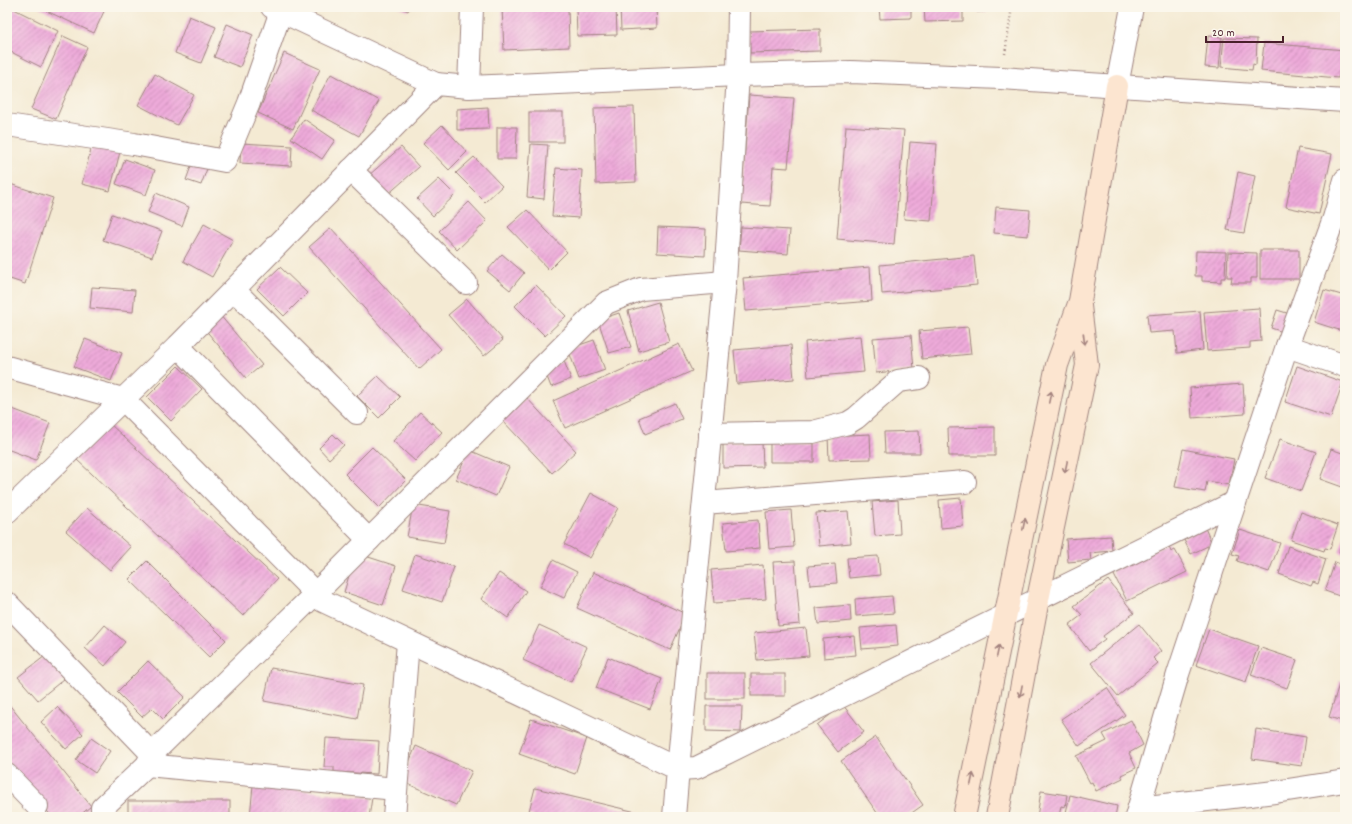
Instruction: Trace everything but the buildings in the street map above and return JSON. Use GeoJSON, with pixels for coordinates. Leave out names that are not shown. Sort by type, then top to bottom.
{"type":"FeatureCollection","features":[{"type":"Feature","properties":{"kind":"street"},"geometry":{"type":"LineString","coordinates":[[469,87],[472,7]]}},
{"type":"Feature","properties":{"kind":"street"},"geometry":{"type":"LineString","coordinates":[[674,817],[725,282],[738,75],[739,7]]}},
{"type":"Feature","properties":{"kind":"street"},"geometry":{"type":"LineString","coordinates":[[964,817],[1057,364],[1080,301],[1116,86],[1132,7]]}},
{"type":"Feature","properties":{"kind":"street"},"geometry":{"type":"LineString","coordinates":[[7,125],[134,144],[225,161],[249,103],[277,9],[436,84],[469,87],[738,75],[851,72],[1001,78],[1345,101]]}},
{"type":"Feature","properties":{"kind":"street"},"geometry":{"type":"LineString","coordinates":[[7,512],[178,346],[436,84]]}},
{"type":"Feature","properties":{"kind":"street"},"geometry":{"type":"LineString","coordinates":[[351,170],[466,283]]}},
{"type":"Feature","properties":{"kind":"street"},"geometry":{"type":"LineString","coordinates":[[1345,180],[1339,220],[1287,346],[1178,674],[1137,813],[1345,781]]}},
{"type":"Feature","properties":{"kind":"street"},"geometry":{"type":"LineString","coordinates":[[102,817],[102,808],[149,760],[606,303],[641,289],[725,282]]}},
{"type":"Feature","properties":{"kind":"street"},"geometry":{"type":"LineString","coordinates":[[234,290],[357,413]]}},
{"type":"Feature","properties":{"kind":"street"},"geometry":{"type":"LineString","coordinates":[[997,817],[1038,600],[1087,364],[1080,301]]}},
{"type":"Feature","properties":{"kind":"street"},"geometry":{"type":"LineString","coordinates":[[178,346],[369,540]]}},
{"type":"Feature","properties":{"kind":"street"},"geometry":{"type":"LineString","coordinates":[[1287,346],[1345,366]]}},
{"type":"Feature","properties":{"kind":"street"},"geometry":{"type":"LineString","coordinates":[[7,367],[123,399],[323,601],[678,769],[696,768],[1235,502]]}},
{"type":"Feature","properties":{"kind":"street"},"geometry":{"type":"LineString","coordinates":[[710,434],[813,432],[848,423],[856,418],[898,381],[919,378]]}},
{"type":"Feature","properties":{"kind":"street"},"geometry":{"type":"LineString","coordinates":[[704,503],[965,482]]}},
{"type":"Feature","properties":{"kind":"street"},"geometry":{"type":"LineString","coordinates":[[7,603],[149,760],[396,789]]}},
{"type":"Feature","properties":{"kind":"street"},"geometry":{"type":"LineString","coordinates":[[394,817],[408,642]]}},
{"type":"Feature","properties":{"kind":"street"},"geometry":{"type":"LineString","coordinates":[[7,775],[37,806]]}},
{"type":"Feature","properties":{"kind":"path"},"geometry":{"type":"LineString","coordinates":[[1001,78],[1012,7]]}}]}
